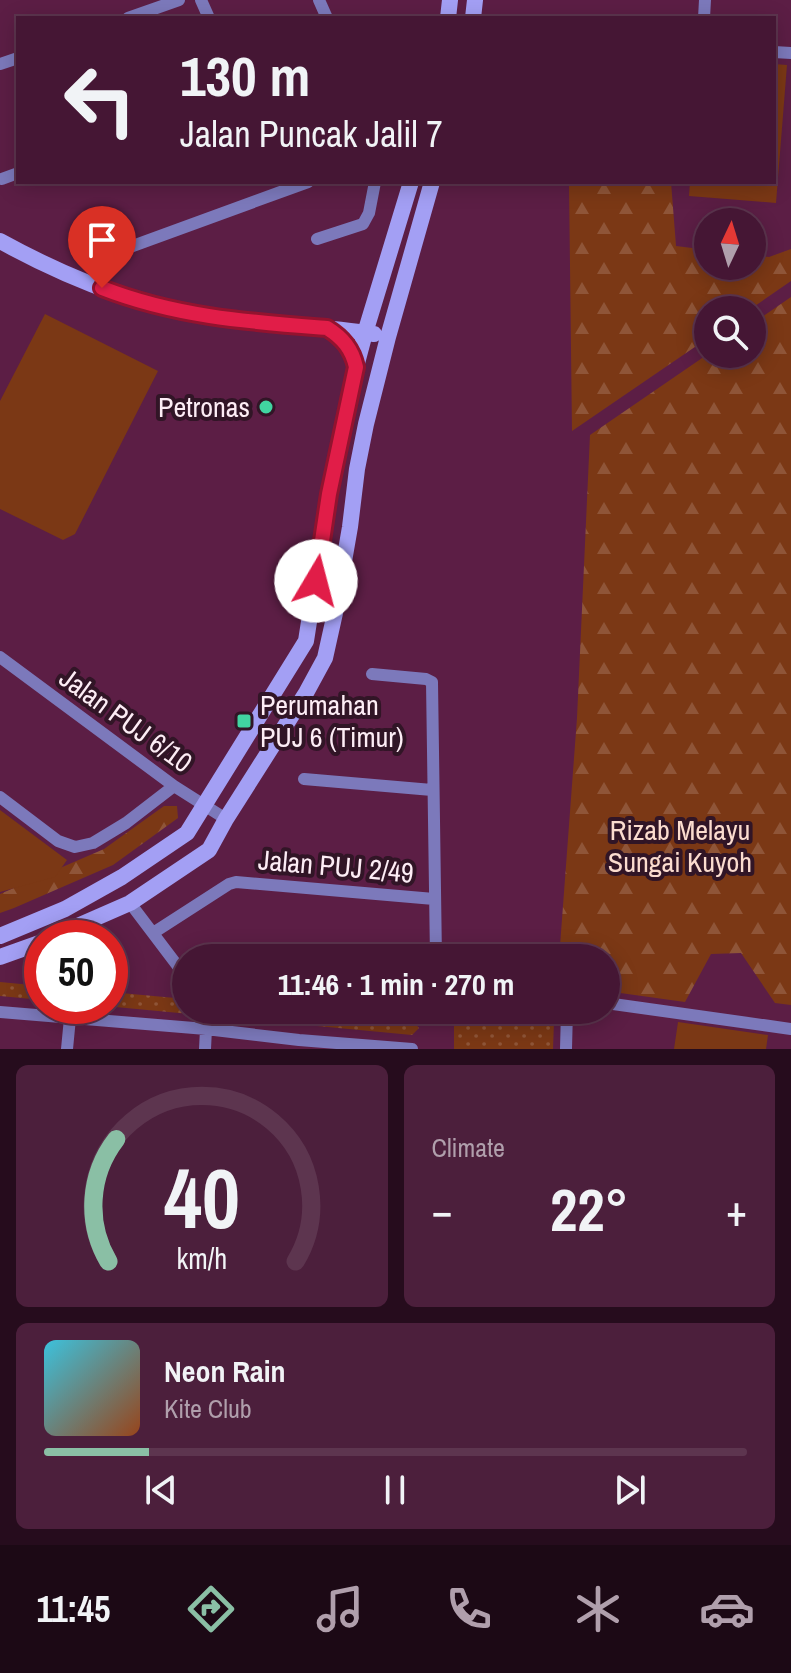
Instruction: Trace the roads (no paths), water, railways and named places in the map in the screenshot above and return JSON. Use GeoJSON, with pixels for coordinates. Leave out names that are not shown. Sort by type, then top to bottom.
{"type":"FeatureCollection","features":[{"type":"Feature","properties":{"kind":"main road"},"geometry":{"type":"LineString","coordinates":[[0,936],[65,909],[122,877],[187,833],[306,641],[329,494],[356,367],[410,184]]}},
{"type":"Feature","properties":{"kind":"main road"},"geometry":{"type":"LineString","coordinates":[[91,920],[130,903],[209,850],[325,658],[350,527],[357,469],[388,337],[431,184]]}},
{"type":"Feature","properties":{"kind":"main road"},"geometry":{"type":"LineString","coordinates":[[0,241],[35,260],[125,297],[173,310],[222,319],[388,337]]}},
{"type":"Feature","properties":{"kind":"main road"},"geometry":{"type":"LineString","coordinates":[[327,328],[354,320],[375,300]]}},
{"type":"Feature","properties":{"kind":"main road"},"geometry":{"type":"LineString","coordinates":[[327,328],[348,345],[356,367]]}},
{"type":"Feature","properties":{"kind":"main road"},"geometry":{"type":"LineString","coordinates":[[0,957],[24,948]]}},
{"type":"Feature","properties":{"kind":"street"},"geometry":{"type":"LineString","coordinates":[[134,16],[179,0]]}},
{"type":"Feature","properties":{"kind":"street"},"geometry":{"type":"LineString","coordinates":[[317,239],[363,224],[369,213],[375,184]]}},
{"type":"Feature","properties":{"kind":"street"},"geometry":{"type":"LineString","coordinates":[[111,254],[282,187]]}},
{"type":"Feature","properties":{"kind":"street","name":"Jalan PUJ 6/10"},"geometry":{"type":"LineString","coordinates":[[0,657],[174,786],[226,819]]}},
{"type":"Feature","properties":{"kind":"street"},"geometry":{"type":"LineString","coordinates":[[372,674],[430,680],[433,686],[436,944]]}},
{"type":"Feature","properties":{"kind":"street"},"geometry":{"type":"LineString","coordinates":[[304,779],[432,790]]}},
{"type":"Feature","properties":{"kind":"street"},"geometry":{"type":"LineString","coordinates":[[0,797],[58,841],[75,847],[93,843],[126,823],[174,786]]}},
{"type":"Feature","properties":{"kind":"street","name":"Jalan PUJ 2/49"},"geometry":{"type":"LineString","coordinates":[[153,933],[236,882],[434,899]]}},
{"type":"Feature","properties":{"kind":"street"},"geometry":{"type":"LineString","coordinates":[[130,903],[172,958]]}},
{"type":"Feature","properties":{"kind":"street"},"geometry":{"type":"LineString","coordinates":[[620,1005],[791,1029]]}},
{"type":"Feature","properties":{"kind":"street"},"geometry":{"type":"LineString","coordinates":[[0,1012],[24,1014]]}},
{"type":"Feature","properties":{"kind":"street"},"geometry":{"type":"LineString","coordinates":[[128,1023],[206,1029],[299,1045],[412,1049]]}},
{"type":"Feature","properties":{"kind":"street"},"geometry":{"type":"LineString","coordinates":[[67,1049],[69,1024]]}},
{"type":"Feature","properties":{"kind":"street"},"geometry":{"type":"LineString","coordinates":[[566,1049],[567,1024]]}},
{"type":"Feature","properties":{"kind":"street"},"geometry":{"type":"LineString","coordinates":[[205,1049],[206,1029]]}},
{"type":"Feature","properties":{"kind":"place","name":"Petronas"},"geometry":{"type":"Point","coordinates":[266,407]}},
{"type":"Feature","properties":{"kind":"place","name":"Perumahan PUJ 6 (Timur)"},"geometry":{"type":"Point","coordinates":[244,721]}},
{"type":"Feature","properties":{"kind":"park label","name":"Rizab Melayu Sungai Kuyoh"},"geometry":{"type":"Point","coordinates":[680,846]}}]}
